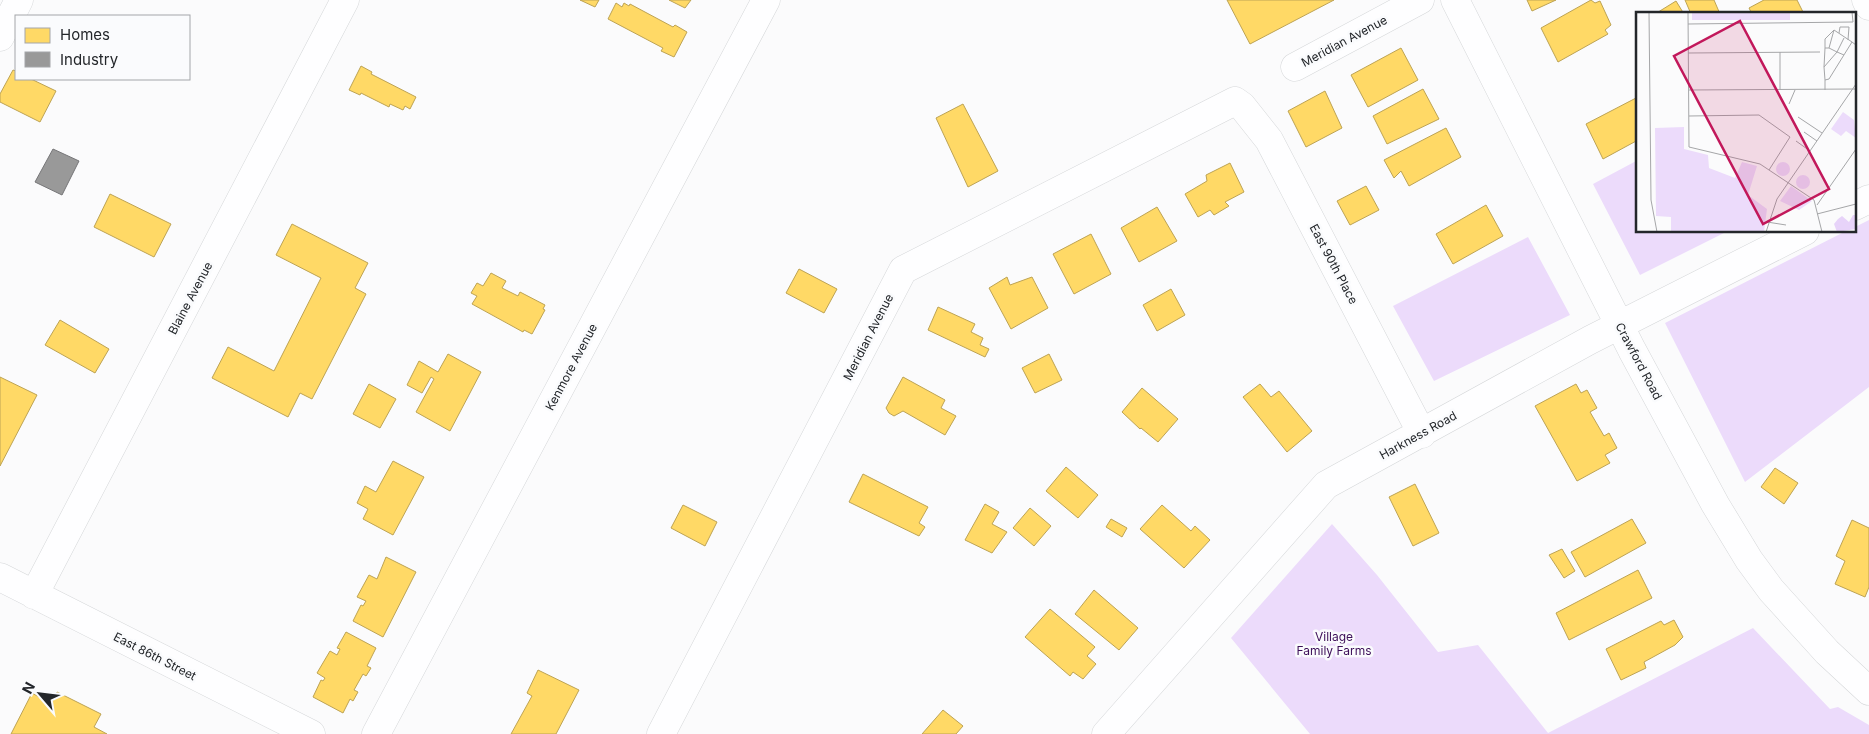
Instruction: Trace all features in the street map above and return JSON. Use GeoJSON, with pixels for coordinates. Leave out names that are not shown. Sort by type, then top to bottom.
{"type":"FeatureCollection","features":[{"type":"Feature","properties":{"kind":"street"},"geometry":{"type":"LineString","coordinates":[[0,37],[20,0]]}},
{"type":"Feature","properties":{"kind":"street","name":"Blaine Avenue"},"geometry":{"type":"LineString","coordinates":[[34,595],[346,0]]}},
{"type":"Feature","properties":{"kind":"street","name":"Kenmore Avenue"},"geometry":{"type":"LineString","coordinates":[[376,734],[766,0]]}},
{"type":"Feature","properties":{"kind":"street","name":"Meridian Avenue"},"geometry":{"type":"LineString","coordinates":[[1295,67],[1420,0]]}},
{"type":"Feature","properties":{"kind":"street","name":"Crawford Road"},"geometry":{"type":"LineString","coordinates":[[1455,0],[1620,325],[1715,504],[1749,560],[1795,618],[1842,668],[1869,691]]}},
{"type":"Feature","properties":{"kind":"street"},"geometry":{"type":"LineString","coordinates":[[1866,0],[1869,6]]}},
{"type":"Feature","properties":{"kind":"street","name":"Meridian Avenue"},"geometry":{"type":"LineString","coordinates":[[661,734],[903,270],[1235,101]]}},
{"type":"Feature","properties":{"kind":"street","name":"East 90th Place"},"geometry":{"type":"LineString","coordinates":[[1235,101],[1242,106],[1269,140],[1422,434]]}},
{"type":"Feature","properties":{"kind":"street"},"geometry":{"type":"LineString","coordinates":[[1856,206],[1869,199]]}},
{"type":"Feature","properties":{"kind":"street","name":"Harkness Road"},"geometry":{"type":"LineString","coordinates":[[1106,734],[1326,485],[1422,434],[1490,394],[1620,325],[1803,232]]}},
{"type":"Feature","properties":{"kind":"street","name":"East 86th Street"},"geometry":{"type":"LineString","coordinates":[[0,578],[311,734]]}},
{"type":"Feature","properties":{"kind":"green space"},"geometry":{"type":"Polygon","coordinates":[[[1636,161],[1636,232],[1726,232],[1640,275],[1593,184],[1636,161]]]}},
{"type":"Feature","properties":{"kind":"green space"},"geometry":{"type":"Polygon","coordinates":[[[1869,220],[1869,387],[1745,482],[1665,323],[1844,232],[1856,232],[1856,226],[1869,220]]]}},
{"type":"Feature","properties":{"kind":"green space"},"geometry":{"type":"Polygon","coordinates":[[[1528,237],[1570,315],[1434,381],[1393,306],[1528,237]]]}},
{"type":"Feature","properties":{"kind":"green space","name":"Village Family Farms"},"geometry":{"type":"Polygon","coordinates":[[[1332,524],[1377,575],[1438,652],[1478,645],[1548,733],[1753,628],[1830,709],[1838,707],[1869,725],[1869,734],[1310,734],[1231,638],[1332,524]]]}},
{"type":"Feature","properties":{"kind":"building: Homes"},"geometry":{"type":"Polygon","coordinates":[[[580,0],[599,0],[595,7],[580,0]]]}},
{"type":"Feature","properties":{"kind":"building: Homes"},"geometry":{"type":"Polygon","coordinates":[[[669,0],[691,0],[685,8],[669,0]]]}},
{"type":"Feature","properties":{"kind":"building: Homes"},"geometry":{"type":"Polygon","coordinates":[[[1227,0],[1334,0],[1250,44],[1227,0]]]}},
{"type":"Feature","properties":{"kind":"building: Homes"},"geometry":{"type":"Polygon","coordinates":[[[1527,0],[1556,0],[1532,11],[1527,0]]]}},
{"type":"Feature","properties":{"kind":"building: Homes"},"geometry":{"type":"Polygon","coordinates":[[[1591,0],[1595,3],[1600,1],[1611,25],[1605,30],[1608,34],[1558,62],[1541,28],[1591,0]]]}},
{"type":"Feature","properties":{"kind":"building: Homes"},"geometry":{"type":"Polygon","coordinates":[[[1685,0],[1714,0],[1719,12],[1690,12],[1685,0]]]}},
{"type":"Feature","properties":{"kind":"building: Homes"},"geometry":{"type":"Polygon","coordinates":[[[1764,0],[1797,0],[1803,12],[1751,12],[1749,8],[1764,0]]]}},
{"type":"Feature","properties":{"kind":"building: Homes"},"geometry":{"type":"Polygon","coordinates":[[[1676,1],[1683,12],[1658,12],[1676,1]]]}},
{"type":"Feature","properties":{"kind":"building: Homes"},"geometry":{"type":"Polygon","coordinates":[[[616,3],[622,7],[624,3],[629,6],[630,4],[673,27],[675,25],[687,32],[674,57],[661,51],[663,48],[608,19],[616,3]]]}},
{"type":"Feature","properties":{"kind":"building: Homes"},"geometry":{"type":"Polygon","coordinates":[[[1401,48],[1418,80],[1368,107],[1351,75],[1401,48]]]}},
{"type":"Feature","properties":{"kind":"building: Homes"},"geometry":{"type":"Polygon","coordinates":[[[361,66],[372,72],[371,74],[416,97],[410,109],[405,106],[403,110],[390,104],[389,107],[361,93],[360,95],[349,90],[361,66]]]}},
{"type":"Feature","properties":{"kind":"building: Homes"},"geometry":{"type":"Polygon","coordinates":[[[13,70],[15,71],[15,80],[33,80],[56,91],[40,122],[0,102],[0,94],[13,70]]]}},
{"type":"Feature","properties":{"kind":"building: Homes"},"geometry":{"type":"Polygon","coordinates":[[[1423,89],[1439,119],[1387,144],[1373,116],[1423,89]]]}},
{"type":"Feature","properties":{"kind":"building: Homes"},"geometry":{"type":"Polygon","coordinates":[[[1325,91],[1342,128],[1306,147],[1288,111],[1325,91]]]}},
{"type":"Feature","properties":{"kind":"building: Homes"},"geometry":{"type":"Polygon","coordinates":[[[1636,98],[1636,141],[1603,159],[1586,124],[1636,98]]]}},
{"type":"Feature","properties":{"kind":"building: Homes"},"geometry":{"type":"Polygon","coordinates":[[[963,104],[998,171],[968,187],[936,118],[963,104]]]}},
{"type":"Feature","properties":{"kind":"building: Homes"},"geometry":{"type":"Polygon","coordinates":[[[1446,128],[1461,157],[1409,186],[1401,171],[1394,178],[1384,160],[1446,128]]]}},
{"type":"Feature","properties":{"kind":"building: Homes"},"geometry":{"type":"Polygon","coordinates":[[[1230,163],[1244,192],[1225,202],[1229,206],[1214,215],[1210,210],[1198,217],[1185,194],[1207,181],[1206,175],[1230,163]]]}},
{"type":"Feature","properties":{"kind":"building: Homes"},"geometry":{"type":"Polygon","coordinates":[[[1366,186],[1379,210],[1350,225],[1337,201],[1366,186]]]}},
{"type":"Feature","properties":{"kind":"building: Homes"},"geometry":{"type":"Polygon","coordinates":[[[110,194],[171,224],[154,257],[94,227],[110,194]]]}},
{"type":"Feature","properties":{"kind":"building: Homes"},"geometry":{"type":"Polygon","coordinates":[[[1486,205],[1503,236],[1453,264],[1436,234],[1486,205]]]}},
{"type":"Feature","properties":{"kind":"building: Homes"},"geometry":{"type":"Polygon","coordinates":[[[1157,207],[1177,241],[1139,262],[1121,228],[1157,207]]]}},
{"type":"Feature","properties":{"kind":"building: Homes"},"geometry":{"type":"Polygon","coordinates":[[[292,224],[368,263],[355,288],[366,294],[312,399],[300,393],[288,417],[212,378],[228,347],[274,371],[321,278],[276,255],[292,224]]]}},
{"type":"Feature","properties":{"kind":"building: Homes"},"geometry":{"type":"Polygon","coordinates":[[[1091,234],[1111,274],[1074,294],[1053,254],[1091,234]]]}},
{"type":"Feature","properties":{"kind":"building: Homes"},"geometry":{"type":"Polygon","coordinates":[[[799,269],[837,289],[824,313],[786,293],[799,269]]]}},
{"type":"Feature","properties":{"kind":"building: Homes"},"geometry":{"type":"Polygon","coordinates":[[[491,273],[506,281],[502,288],[518,296],[520,292],[545,305],[543,309],[545,310],[532,334],[524,330],[523,332],[472,304],[477,296],[471,293],[477,283],[483,286],[491,273]]]}},
{"type":"Feature","properties":{"kind":"building: Homes"},"geometry":{"type":"Polygon","coordinates":[[[1007,277],[1010,285],[1032,277],[1048,308],[1011,329],[989,288],[1007,277]]]}},
{"type":"Feature","properties":{"kind":"building: Homes"},"geometry":{"type":"Polygon","coordinates":[[[1171,289],[1185,315],[1157,331],[1143,305],[1171,289]]]}},
{"type":"Feature","properties":{"kind":"building: Homes"},"geometry":{"type":"Polygon","coordinates":[[[938,307],[975,324],[971,332],[983,338],[980,345],[989,349],[985,357],[928,330],[938,307]]]}},
{"type":"Feature","properties":{"kind":"building: Homes"},"geometry":{"type":"Polygon","coordinates":[[[60,320],[109,349],[95,373],[45,345],[60,320]]]}},
{"type":"Feature","properties":{"kind":"building: Homes"},"geometry":{"type":"Polygon","coordinates":[[[448,354],[481,372],[450,431],[416,412],[434,379],[431,377],[422,393],[407,385],[419,361],[438,372],[448,354]]]}},
{"type":"Feature","properties":{"kind":"building: Homes"},"geometry":{"type":"Polygon","coordinates":[[[1049,354],[1062,380],[1035,393],[1022,368],[1049,354]]]}},
{"type":"Feature","properties":{"kind":"building: Homes"},"geometry":{"type":"Polygon","coordinates":[[[0,377],[37,395],[0,466],[0,377]]]}},
{"type":"Feature","properties":{"kind":"building: Homes"},"geometry":{"type":"Polygon","coordinates":[[[903,377],[945,400],[941,408],[956,416],[945,435],[903,411],[894,416],[889,413],[886,408],[903,377]]]}},
{"type":"Feature","properties":{"kind":"building: Homes"},"geometry":{"type":"Polygon","coordinates":[[[369,384],[396,399],[380,428],[353,414],[369,384]]]}},
{"type":"Feature","properties":{"kind":"building: Homes"},"geometry":{"type":"Polygon","coordinates":[[[1260,384],[1271,397],[1279,391],[1312,431],[1287,452],[1243,397],[1260,384]]]}},
{"type":"Feature","properties":{"kind":"building: Homes"},"geometry":{"type":"Polygon","coordinates":[[[1576,384],[1581,393],[1587,390],[1597,408],[1590,412],[1604,436],[1609,433],[1617,448],[1605,455],[1610,463],[1577,481],[1535,406],[1576,384]]]}},
{"type":"Feature","properties":{"kind":"building: Homes"},"geometry":{"type":"Polygon","coordinates":[[[1142,388],[1178,419],[1158,442],[1140,429],[1122,412],[1142,388]]]}},
{"type":"Feature","properties":{"kind":"building: Homes"},"geometry":{"type":"Polygon","coordinates":[[[393,461],[424,477],[393,535],[363,519],[368,509],[357,503],[365,486],[376,492],[393,461]]]}},
{"type":"Feature","properties":{"kind":"building: Homes"},"geometry":{"type":"Polygon","coordinates":[[[1066,467],[1098,495],[1078,518],[1046,491],[1066,467]]]}},
{"type":"Feature","properties":{"kind":"building: Homes"},"geometry":{"type":"Polygon","coordinates":[[[1775,468],[1798,483],[1784,504],[1761,487],[1775,468]]]}},
{"type":"Feature","properties":{"kind":"building: Homes"},"geometry":{"type":"Polygon","coordinates":[[[863,474],[928,507],[919,523],[925,527],[919,536],[849,502],[863,474]]]}},
{"type":"Feature","properties":{"kind":"building: Homes"},"geometry":{"type":"Polygon","coordinates":[[[1415,484],[1439,533],[1413,546],[1389,497],[1415,484]]]}},
{"type":"Feature","properties":{"kind":"building: Homes"},"geometry":{"type":"Polygon","coordinates":[[[985,504],[999,512],[992,524],[1007,532],[992,553],[965,540],[985,504]]]}},
{"type":"Feature","properties":{"kind":"building: Homes"},"geometry":{"type":"Polygon","coordinates":[[[683,505],[717,522],[705,546],[671,528],[683,505]]]}},
{"type":"Feature","properties":{"kind":"building: Homes"},"geometry":{"type":"Polygon","coordinates":[[[1162,505],[1191,531],[1195,526],[1210,540],[1184,568],[1140,529],[1162,505]]]}},
{"type":"Feature","properties":{"kind":"building: Homes"},"geometry":{"type":"Polygon","coordinates":[[[1030,508],[1051,526],[1034,546],[1013,528],[1030,508]]]}},
{"type":"Feature","properties":{"kind":"building: Homes"},"geometry":{"type":"Polygon","coordinates":[[[1111,519],[1127,528],[1122,537],[1106,527],[1111,519]]]}},
{"type":"Feature","properties":{"kind":"building: Homes"},"geometry":{"type":"Polygon","coordinates":[[[1632,519],[1646,543],[1585,577],[1571,552],[1632,519]]]}},
{"type":"Feature","properties":{"kind":"building: Homes"},"geometry":{"type":"Polygon","coordinates":[[[1852,520],[1869,528],[1869,587],[1865,597],[1835,584],[1845,561],[1836,556],[1852,520]]]}},
{"type":"Feature","properties":{"kind":"building: Homes"},"geometry":{"type":"Polygon","coordinates":[[[1562,549],[1575,571],[1564,578],[1549,555],[1562,549]]]}},
{"type":"Feature","properties":{"kind":"building: Homes"},"geometry":{"type":"Polygon","coordinates":[[[386,557],[416,572],[383,637],[353,621],[361,605],[363,606],[366,601],[357,597],[369,575],[377,579],[386,557]]]}},
{"type":"Feature","properties":{"kind":"building: Homes"},"geometry":{"type":"Polygon","coordinates":[[[1638,570],[1652,598],[1569,640],[1556,613],[1638,570]]]}},
{"type":"Feature","properties":{"kind":"building: Homes"},"geometry":{"type":"Polygon","coordinates":[[[1094,590],[1138,628],[1119,650],[1075,614],[1094,590]]]}},
{"type":"Feature","properties":{"kind":"building: Homes"},"geometry":{"type":"Polygon","coordinates":[[[1050,609],[1095,647],[1087,656],[1096,664],[1083,679],[1073,672],[1070,676],[1025,637],[1050,609]]]}},
{"type":"Feature","properties":{"kind":"building: Homes"},"geometry":{"type":"Polygon","coordinates":[[[1674,620],[1683,637],[1675,645],[1644,662],[1646,668],[1621,680],[1606,649],[1661,621],[1664,625],[1674,620]]]}},
{"type":"Feature","properties":{"kind":"building: Homes"},"geometry":{"type":"Polygon","coordinates":[[[346,632],[376,648],[367,666],[371,668],[366,676],[363,674],[354,690],[358,692],[353,701],[350,699],[343,713],[313,697],[321,680],[323,681],[325,678],[317,673],[330,651],[337,655],[340,649],[337,648],[346,632]]]}},
{"type":"Feature","properties":{"kind":"building: Homes"},"geometry":{"type":"Polygon","coordinates":[[[538,670],[579,690],[556,734],[511,734],[532,696],[527,693],[538,670]]]}},
{"type":"Feature","properties":{"kind":"building: Homes"},"geometry":{"type":"Polygon","coordinates":[[[57,692],[101,714],[94,727],[107,734],[11,734],[32,693],[51,704],[57,692]]]}},
{"type":"Feature","properties":{"kind":"building: Homes"},"geometry":{"type":"Polygon","coordinates":[[[943,710],[963,726],[956,734],[922,734],[943,710]]]}},
{"type":"Feature","properties":{"kind":"building: Industry"},"geometry":{"type":"Polygon","coordinates":[[[53,149],[79,161],[62,195],[35,182],[53,149]]]}}]}
